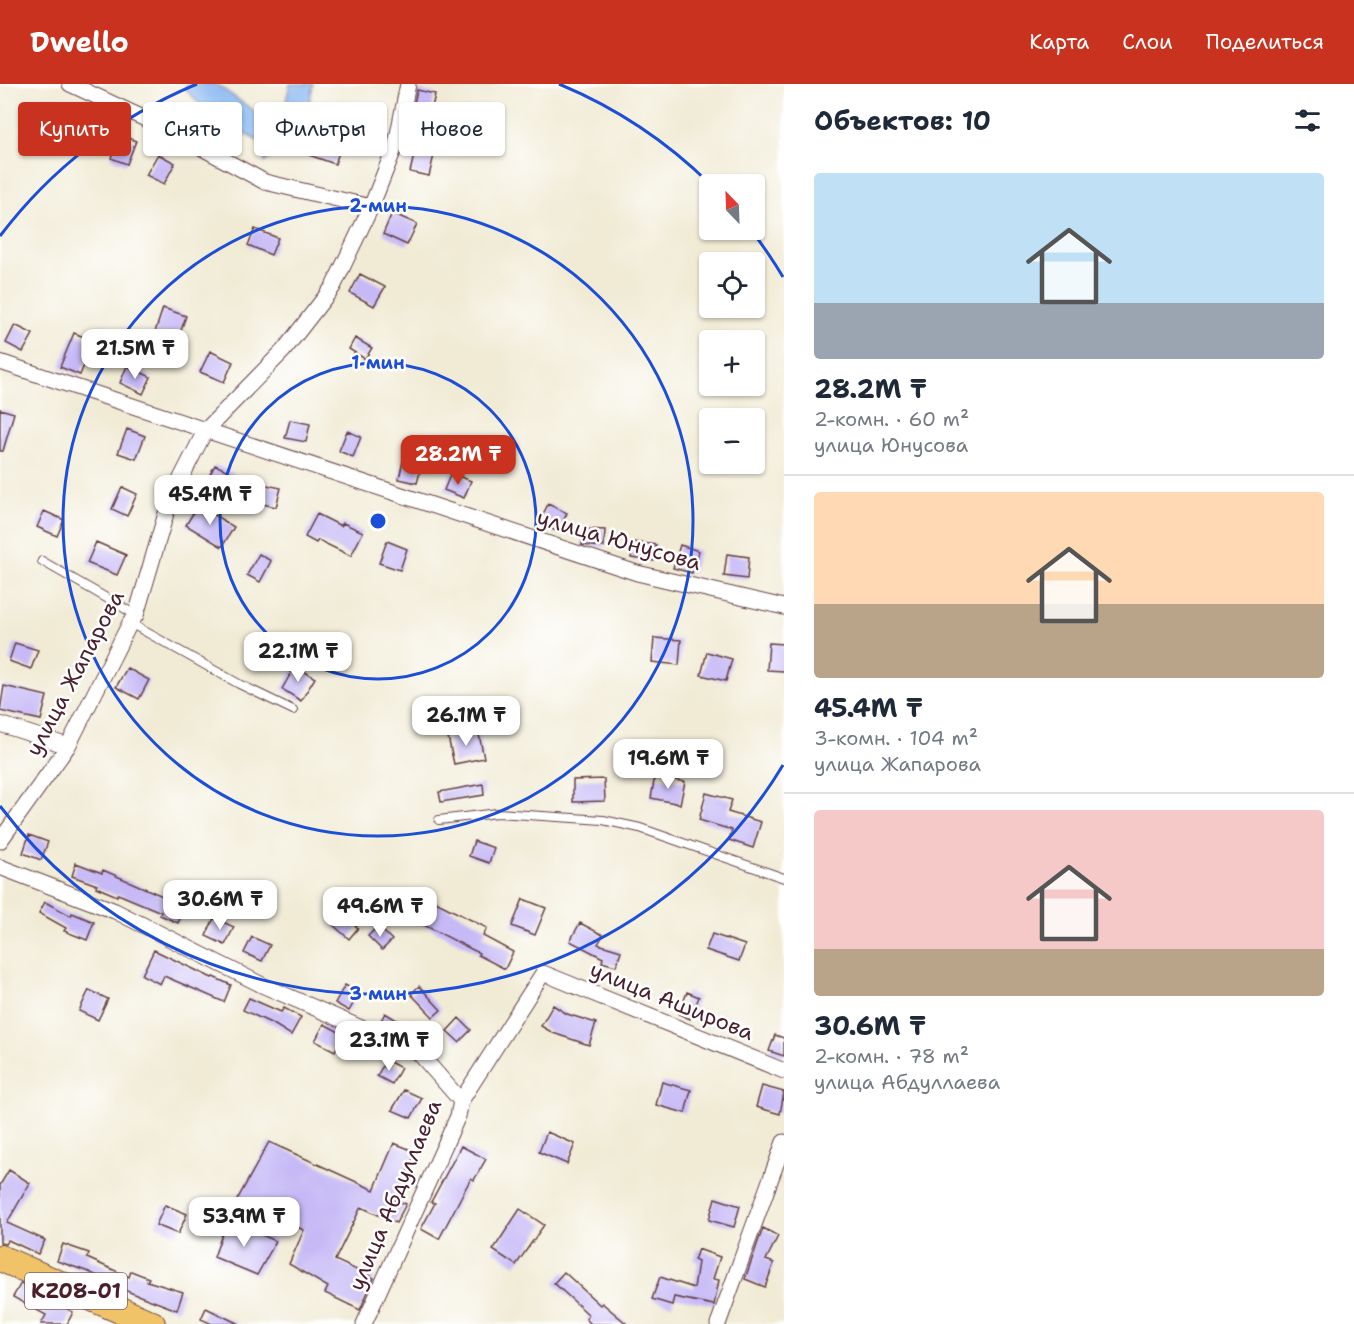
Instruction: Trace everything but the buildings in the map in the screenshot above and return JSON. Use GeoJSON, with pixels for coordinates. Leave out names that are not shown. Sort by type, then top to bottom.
{"type":"FeatureCollection","features":[{"type":"Feature","properties":{"kind":"main road","name":"KZ08-01"},"geometry":{"type":"LineString","coordinates":[[0,1258],[152,1324]]}},
{"type":"Feature","properties":{"kind":"street"},"geometry":{"type":"LineString","coordinates":[[70,84],[167,129],[265,182],[371,207]]}},
{"type":"Feature","properties":{"kind":"street","name":"улица Жапарова"},"geometry":{"type":"LineString","coordinates":[[0,841],[68,746],[133,619],[170,501],[205,431],[284,350],[333,287],[371,207],[396,144],[408,84]]}},
{"type":"Feature","properties":{"kind":"street","name":"улица Юнусова"},"geometry":{"type":"LineString","coordinates":[[0,362],[637,573],[784,607]]}},
{"type":"Feature","properties":{"kind":"street"},"geometry":{"type":"LineString","coordinates":[[0,724],[68,746]]}},
{"type":"Feature","properties":{"kind":"street","name":"улица Абдуллаева"},"geometry":{"type":"LineString","coordinates":[[0,867],[115,910],[262,985],[419,1053],[461,1101],[458,1116],[364,1324]]}},
{"type":"Feature","properties":{"kind":"street","name":"улица Аширова"},"geometry":{"type":"LineString","coordinates":[[461,1101],[543,973],[784,1071]]}},
{"type":"Feature","properties":{"kind":"street"},"geometry":{"type":"LineString","coordinates":[[718,1324],[784,1142]]}},
{"type":"Feature","properties":{"kind":"lane"},"geometry":{"type":"LineString","coordinates":[[42,561],[239,684],[292,710]]}},
{"type":"Feature","properties":{"kind":"lane"},"geometry":{"type":"LineString","coordinates":[[439,820],[497,813],[603,820],[640,828],[784,878]]}},
{"type":"Feature","properties":{"kind":"water"},"geometry":{"type":"Polygon","coordinates":[[[186,84],[216,84],[242,102],[198,102],[185,88],[186,84]]]}},
{"type":"Feature","properties":{"kind":"water"},"geometry":{"type":"Polygon","coordinates":[[[290,84],[313,84],[310,102],[286,102],[290,84]]]}},
{"type":"Feature","properties":{"kind":"water"},"geometry":{"type":"Polygon","coordinates":[[[242,102],[254,111],[254,139],[242,132],[242,102]]]}},
{"type":"Feature","properties":{"kind":"water"},"geometry":{"type":"Polygon","coordinates":[[[264,156],[273,156],[265,162],[264,156]]]}}]}
